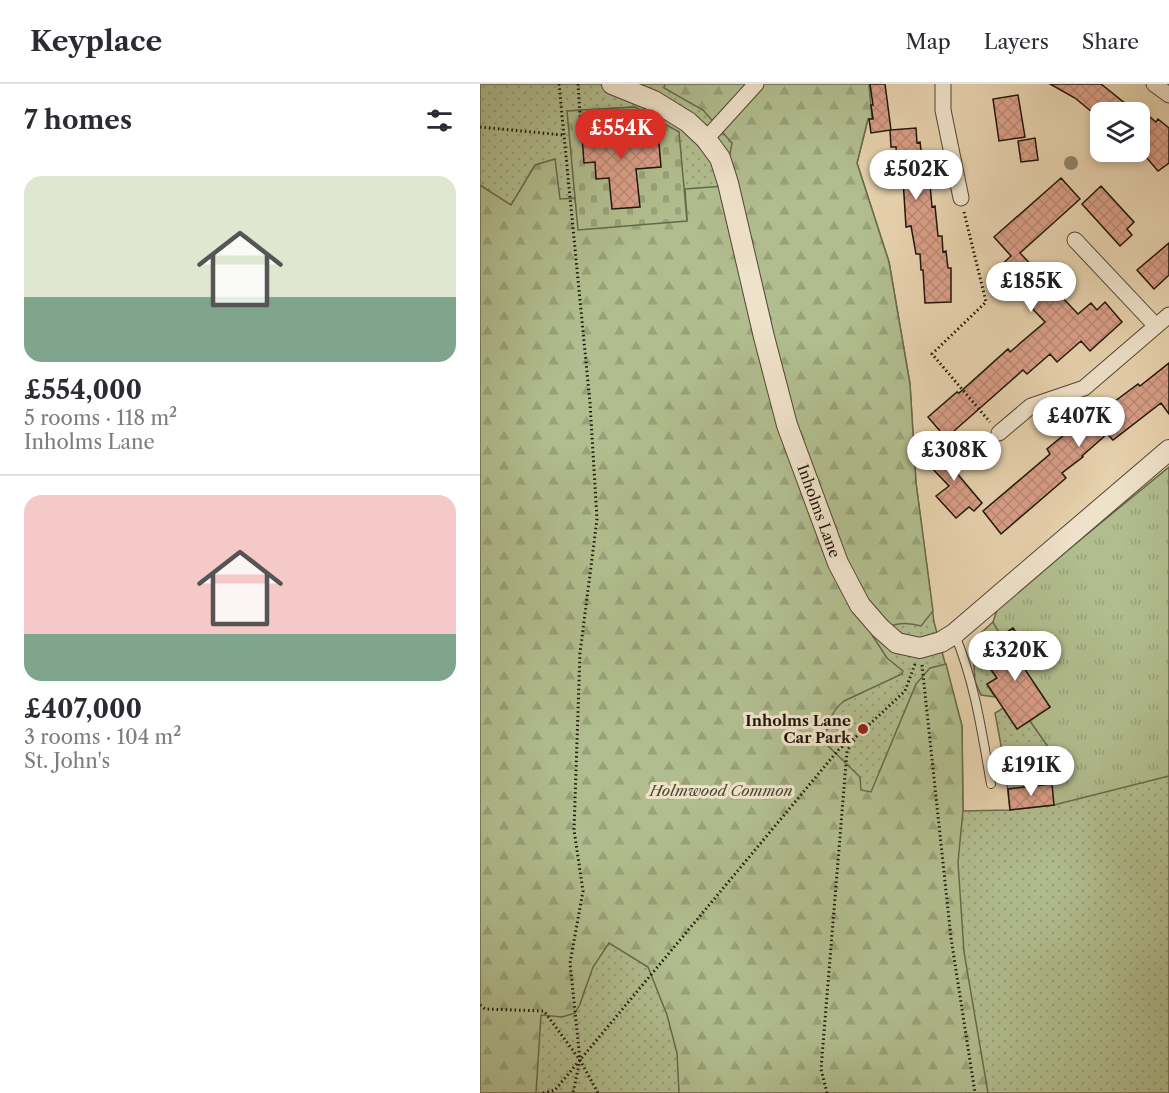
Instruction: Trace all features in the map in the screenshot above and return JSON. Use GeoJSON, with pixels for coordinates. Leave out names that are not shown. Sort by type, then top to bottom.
{"type":"FeatureCollection","features":[{"type":"Feature","properties":{"kind":"street","name":"Inholms Lane"},"geometry":{"type":"LineString","coordinates":[[612,84],[654,101],[688,122],[706,139],[720,158],[787,425],[838,563],[860,605],[880,628],[897,643],[920,648]]}},
{"type":"Feature","properties":{"kind":"street"},"geometry":{"type":"LineString","coordinates":[[706,139],[756,84]]}},
{"type":"Feature","properties":{"kind":"street"},"geometry":{"type":"LineString","coordinates":[[943,84],[943,110],[961,198]]}},
{"type":"Feature","properties":{"kind":"street"},"geometry":{"type":"LineString","coordinates":[[1154,84],[1169,95]]}},
{"type":"Feature","properties":{"kind":"street"},"geometry":{"type":"LineString","coordinates":[[1075,240],[1156,326]]}},
{"type":"Feature","properties":{"kind":"street"},"geometry":{"type":"LineString","coordinates":[[999,433],[1031,406],[1084,388],[1169,315]]}},
{"type":"Feature","properties":{"kind":"street"},"geometry":{"type":"LineString","coordinates":[[920,648],[941,642],[954,634],[1169,450]]}},
{"type":"Feature","properties":{"kind":"lane"},"geometry":{"type":"LineString","coordinates":[[954,634],[965,659],[976,698],[991,784]]}},
{"type":"Feature","properties":{"kind":"path"},"geometry":{"type":"LineString","coordinates":[[559,84],[590,403],[597,519],[580,652],[574,830],[583,891],[570,963],[580,1060],[573,1093]]}},
{"type":"Feature","properties":{"kind":"path"},"geometry":{"type":"LineString","coordinates":[[578,84],[581,129],[587,129]]}},
{"type":"Feature","properties":{"kind":"path"},"geometry":{"type":"LineString","coordinates":[[480,127],[563,135]]}},
{"type":"Feature","properties":{"kind":"path"},"geometry":{"type":"LineString","coordinates":[[961,198],[986,302],[932,354],[999,433]]}},
{"type":"Feature","properties":{"kind":"path"},"geometry":{"type":"LineString","coordinates":[[543,1093],[555,1090],[840,748],[856,737],[906,691],[920,648]]}},
{"type":"Feature","properties":{"kind":"path"},"geometry":{"type":"LineString","coordinates":[[920,648],[951,938],[975,1093]]}},
{"type":"Feature","properties":{"kind":"path"},"geometry":{"type":"LineString","coordinates":[[827,1093],[821,1069],[847,751],[856,737]]}},
{"type":"Feature","properties":{"kind":"path"},"geometry":{"type":"LineString","coordinates":[[480,1005],[485,1009],[544,1011],[580,1060],[598,1093]]}},
{"type":"Feature","properties":{"kind":"green space","name":"Holmwood Common"},"geometry":{"type":"Polygon","coordinates":[[[480,84],[869,84],[872,119],[868,119],[857,163],[889,262],[910,384],[916,483],[934,622],[962,726],[963,811],[1010,810],[1169,776],[1169,1093],[480,1093],[480,84]],[[635,107],[568,111],[578,229],[635,107]]]}},
{"type":"Feature","properties":{"kind":"green space","name":"Holmwood Common"},"geometry":{"type":"Polygon","coordinates":[[[665,84],[869,84],[872,119],[868,119],[857,163],[889,262],[910,384],[916,483],[933,611],[921,626],[907,623],[896,624],[872,635],[887,658],[903,671],[902,674],[839,705],[828,724],[824,742],[860,777],[861,790],[871,792],[916,684],[930,668],[946,664],[962,726],[963,811],[958,862],[964,952],[988,1093],[679,1093],[677,1053],[667,1015],[648,967],[609,943],[593,967],[575,1013],[562,1017],[541,1015],[536,1093],[480,1093],[480,185],[511,205],[535,165],[555,159],[560,199],[575,198],[579,229],[687,220],[685,189],[724,186],[732,143],[703,110],[664,88],[665,84]]]}},
{"type":"Feature","properties":{"kind":"green space"},"geometry":{"type":"Polygon","coordinates":[[[635,107],[679,132],[687,221],[578,230],[567,111],[635,107]]]}},
{"type":"Feature","properties":{"kind":"green space"},"geometry":{"type":"Polygon","coordinates":[[[1169,467],[1169,776],[1054,805],[1010,810],[1005,767],[1032,761],[1049,748],[1030,721],[1050,707],[1014,653],[1025,646],[1013,628],[1001,636],[993,622],[998,607],[1169,467]]]}},
{"type":"Feature","properties":{"kind":"green space"},"geometry":{"type":"Polygon","coordinates":[[[993,622],[1001,636],[990,643],[1002,661],[998,663],[995,658],[987,664],[997,678],[987,685],[995,697],[981,695],[975,681],[972,641],[993,622]]]}},
{"type":"Feature","properties":{"kind":"green space"},"geometry":{"type":"Polygon","coordinates":[[[1003,708],[1017,729],[1030,721],[1049,748],[1032,761],[1005,767],[995,713],[1003,708]]]}},
{"type":"Feature","properties":{"kind":"building"},"geometry":{"type":"Polygon","coordinates":[[[870,84],[885,84],[891,130],[916,128],[917,143],[920,142],[922,158],[925,158],[926,174],[929,173],[932,207],[935,206],[938,236],[942,236],[943,252],[946,251],[948,268],[951,268],[951,302],[925,303],[920,254],[916,254],[911,226],[906,227],[903,179],[901,179],[900,163],[897,163],[896,147],[891,147],[890,130],[871,133],[869,119],[873,119],[871,105],[873,105],[870,84]]]}},
{"type":"Feature","properties":{"kind":"building"},"geometry":{"type":"Polygon","coordinates":[[[1050,84],[1101,84],[1124,102],[1090,102],[1090,110],[1075,98],[1050,84]]]}},
{"type":"Feature","properties":{"kind":"building"},"geometry":{"type":"Polygon","coordinates":[[[1018,95],[1025,137],[999,141],[993,99],[1018,95]]]}},
{"type":"Feature","properties":{"kind":"building"},"geometry":{"type":"Polygon","coordinates":[[[1150,117],[1156,122],[1158,119],[1169,128],[1169,163],[1158,171],[1150,162],[1150,117]]]}},
{"type":"Feature","properties":{"kind":"building"},"geometry":{"type":"Polygon","coordinates":[[[601,122],[602,134],[658,132],[661,167],[636,169],[640,207],[612,209],[609,178],[596,179],[595,162],[584,163],[582,136],[587,135],[586,123],[601,122]]]}},
{"type":"Feature","properties":{"kind":"building"},"geometry":{"type":"Polygon","coordinates":[[[1035,138],[1038,160],[1021,162],[1018,141],[1035,138]]]}},
{"type":"Feature","properties":{"kind":"building"},"geometry":{"type":"Polygon","coordinates":[[[1061,178],[1080,199],[1020,253],[1078,314],[1091,303],[1097,310],[1105,302],[1122,322],[1090,351],[1081,341],[1057,362],[1050,354],[1027,374],[1023,370],[946,438],[928,417],[1008,349],[1010,352],[1045,322],[996,270],[1011,256],[994,237],[1061,178]]]}},
{"type":"Feature","properties":{"kind":"building"},"geometry":{"type":"Polygon","coordinates":[[[1101,186],[1134,222],[1127,229],[1132,235],[1120,246],[1082,204],[1101,186]]]}},
{"type":"Feature","properties":{"kind":"building"},"geometry":{"type":"Polygon","coordinates":[[[1169,243],[1169,275],[1154,289],[1137,270],[1169,243]]]}},
{"type":"Feature","properties":{"kind":"building"},"geometry":{"type":"Polygon","coordinates":[[[1169,363],[1169,414],[1161,403],[1113,440],[1107,434],[1062,473],[1066,478],[1001,534],[983,511],[1050,454],[1047,449],[1088,415],[1091,419],[1169,363]]]}},
{"type":"Feature","properties":{"kind":"building"},"geometry":{"type":"Polygon","coordinates":[[[951,443],[967,459],[955,471],[982,503],[974,511],[969,507],[956,518],[936,496],[949,486],[928,464],[951,443]]]}},
{"type":"Feature","properties":{"kind":"building"},"geometry":{"type":"Polygon","coordinates":[[[1013,628],[1025,646],[1014,653],[1050,707],[1017,729],[987,684],[997,678],[987,664],[999,656],[990,643],[1013,628]]]}},
{"type":"Feature","properties":{"kind":"building"},"geometry":{"type":"Polygon","coordinates":[[[1052,784],[1054,805],[1010,810],[1008,789],[1052,784]]]}},
{"type":"Feature","properties":{"kind":"place","name":"Inholms Lane Car Park"},"geometry":{"type":"Point","coordinates":[863,729]}}]}
